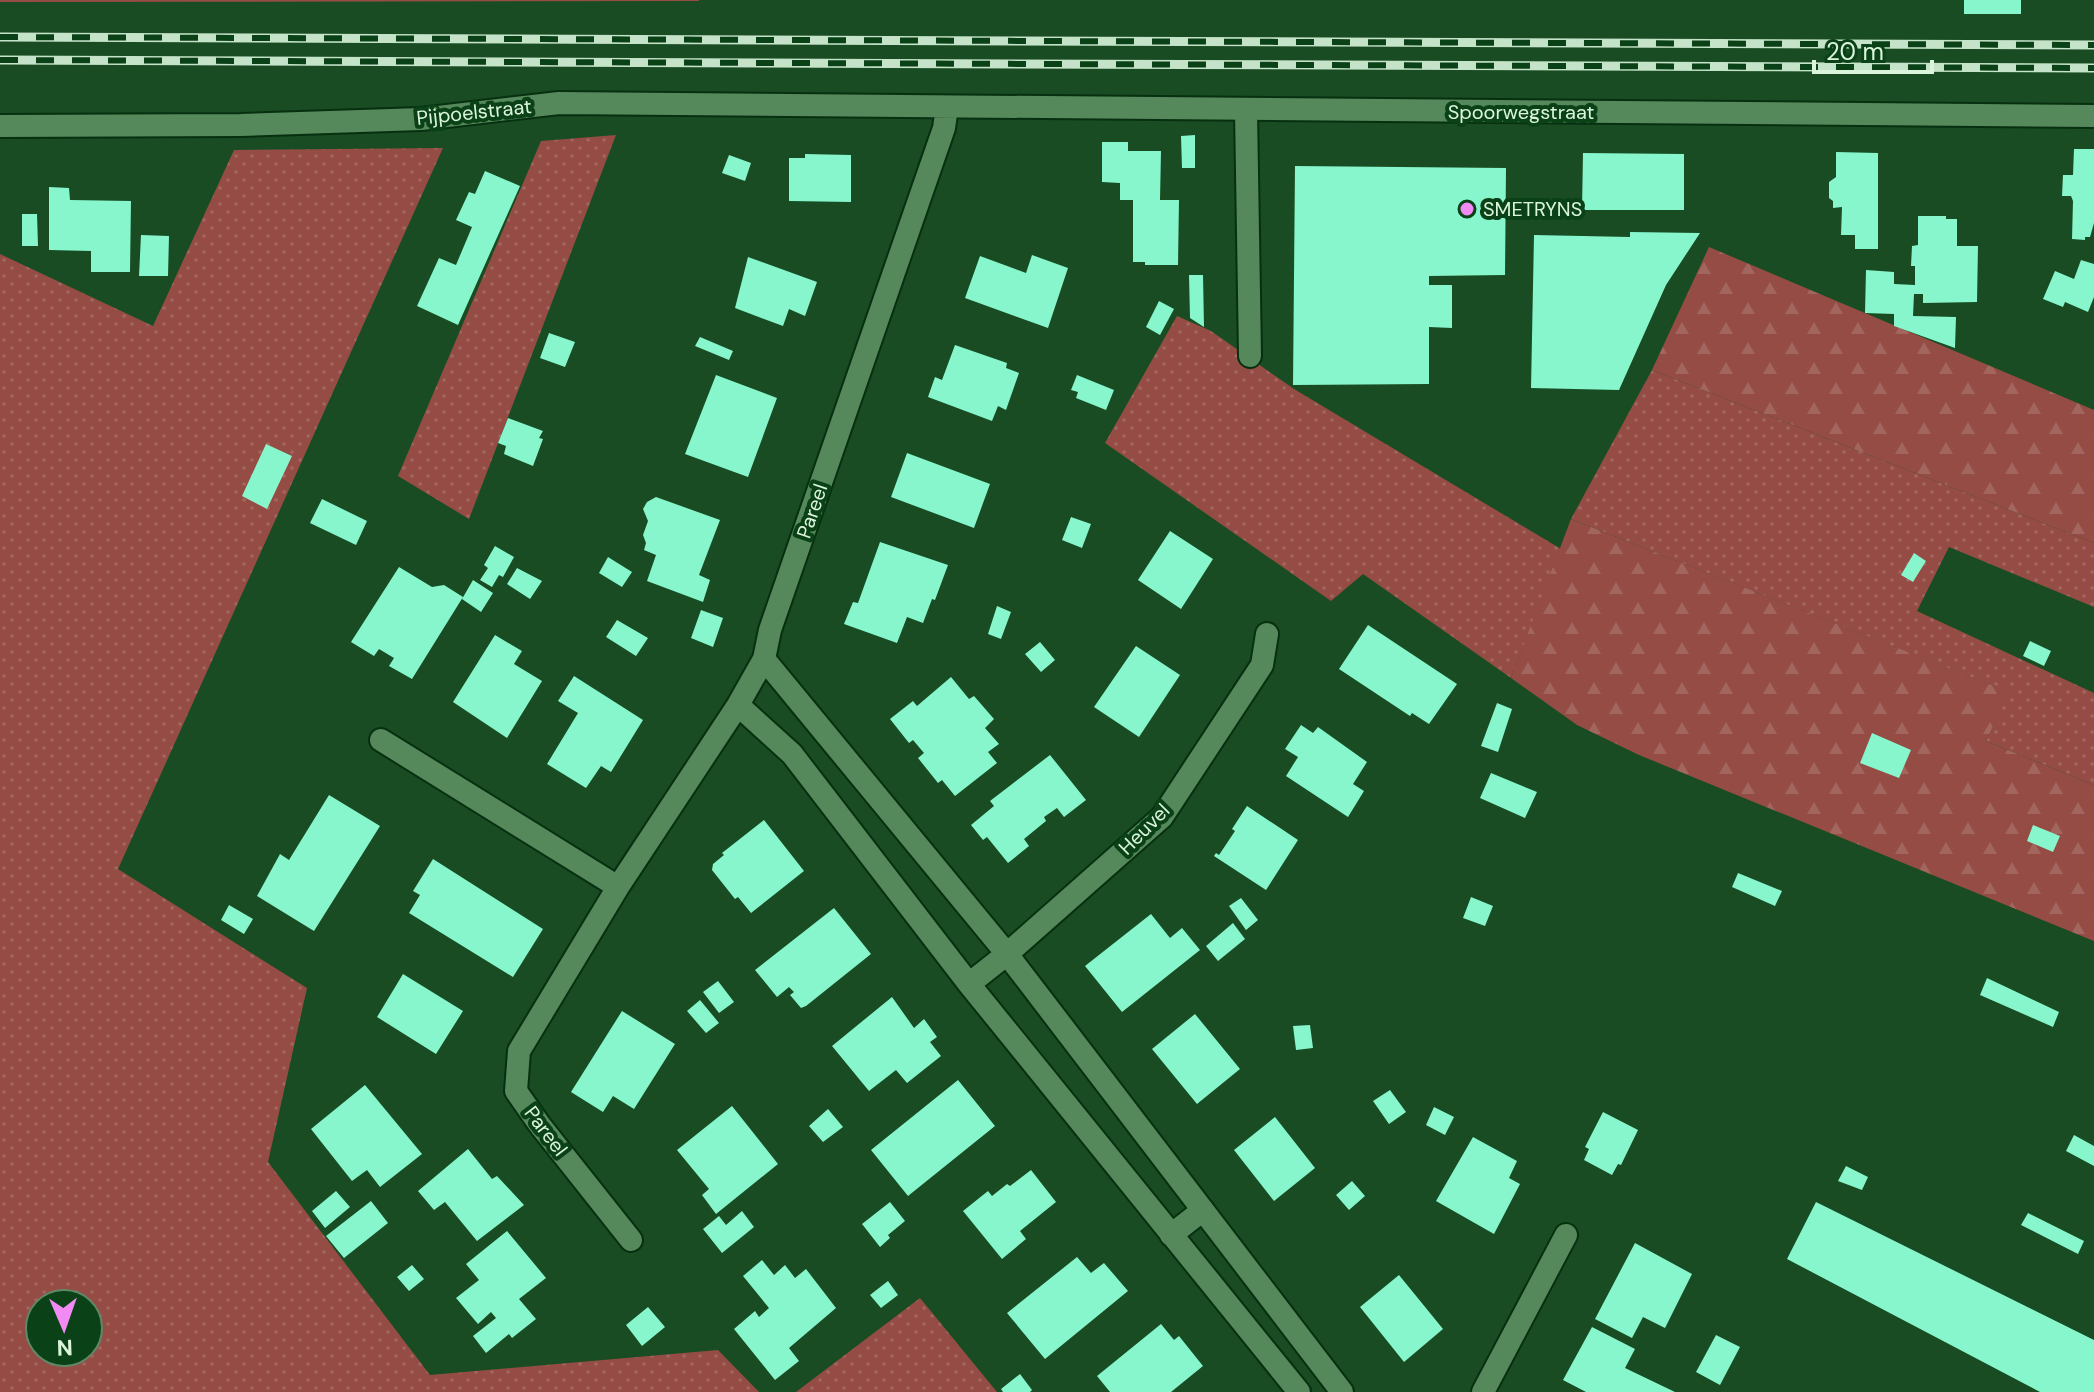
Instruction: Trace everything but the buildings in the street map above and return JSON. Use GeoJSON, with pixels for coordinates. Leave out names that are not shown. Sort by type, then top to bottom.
{"type":"FeatureCollection","features":[{"type":"Feature","properties":{"kind":"street","name":"Pijpoelstraat"},"geometry":{"type":"LineString","coordinates":[[0,126],[241,125],[421,119],[559,103],[947,107]]}},
{"type":"Feature","properties":{"kind":"street","name":"Spoorwegstraat"},"geometry":{"type":"LineString","coordinates":[[947,107],[2094,116]]}},
{"type":"Feature","properties":{"kind":"street","name":"Pareel"},"geometry":{"type":"LineString","coordinates":[[631,1240],[516,1091],[519,1051],[618,887],[738,705],[764,659],[770,630],[944,128],[947,107]]}},
{"type":"Feature","properties":{"kind":"street"},"geometry":{"type":"LineString","coordinates":[[1246,111],[1250,356]]}},
{"type":"Feature","properties":{"kind":"street","name":"Heuvel"},"geometry":{"type":"LineString","coordinates":[[969,984],[1162,817],[1262,665],[1267,634]]}},
{"type":"Feature","properties":{"kind":"street"},"geometry":{"type":"LineString","coordinates":[[764,659],[1007,954],[1342,1392]]}},
{"type":"Feature","properties":{"kind":"street"},"geometry":{"type":"LineString","coordinates":[[738,705],[792,754],[969,984],[1299,1392]]}},
{"type":"Feature","properties":{"kind":"street"},"geometry":{"type":"LineString","coordinates":[[381,740],[618,887]]}},
{"type":"Feature","properties":{"kind":"street"},"geometry":{"type":"LineString","coordinates":[[1171,1235],[1203,1210]]}},
{"type":"Feature","properties":{"kind":"street"},"geometry":{"type":"LineString","coordinates":[[1483,1392],[1566,1235]]}},
{"type":"Feature","properties":{"kind":"green space"},"geometry":{"type":"Polygon","coordinates":[[[699,0],[699,1],[0,2],[699,0]]]}},
{"type":"Feature","properties":{"kind":"green space"},"geometry":{"type":"Polygon","coordinates":[[[616,135],[469,519],[398,476],[541,141],[616,135]]]}},
{"type":"Feature","properties":{"kind":"green space"},"geometry":{"type":"Polygon","coordinates":[[[443,148],[118,869],[307,988],[268,1162],[430,1375],[718,1350],[759,1392],[0,1392],[0,254],[153,326],[234,150],[443,148]]]}},
{"type":"Feature","properties":{"kind":"green space"},"geometry":{"type":"Polygon","coordinates":[[[1709,247],[2094,410],[2094,543],[1652,370],[1709,247]]]}},
{"type":"Feature","properties":{"kind":"green space"},"geometry":{"type":"Polygon","coordinates":[[[1177,316],[1211,331],[1294,389],[1561,549],[1511,678],[1363,574],[1331,601],[1105,443],[1177,316]]]}},
{"type":"Feature","properties":{"kind":"green space"},"geometry":{"type":"Polygon","coordinates":[[[1652,370],[2094,543],[2094,607],[1949,547],[1917,611],[2094,693],[2094,785],[1986,741],[2008,692],[1571,519],[1652,370]]]}},
{"type":"Feature","properties":{"kind":"green space"},"geometry":{"type":"Polygon","coordinates":[[[1571,519],[2009,692],[1986,741],[2094,785],[2094,941],[1639,755],[1577,725],[1511,678],[1571,519]]]}},
{"type":"Feature","properties":{"kind":"green space"},"geometry":{"type":"Polygon","coordinates":[[[920,1298],[997,1392],[796,1392],[920,1298]]]}},
{"type":"Feature","properties":{"kind":"railway"},"geometry":{"type":"LineString","coordinates":[[0,37],[2094,45]]}},
{"type":"Feature","properties":{"kind":"railway"},"geometry":{"type":"LineString","coordinates":[[0,60],[2094,68]]}},
{"type":"Feature","properties":{"kind":"place","name":"SMETRYNS"},"geometry":{"type":"Point","coordinates":[1467,209]}}]}
